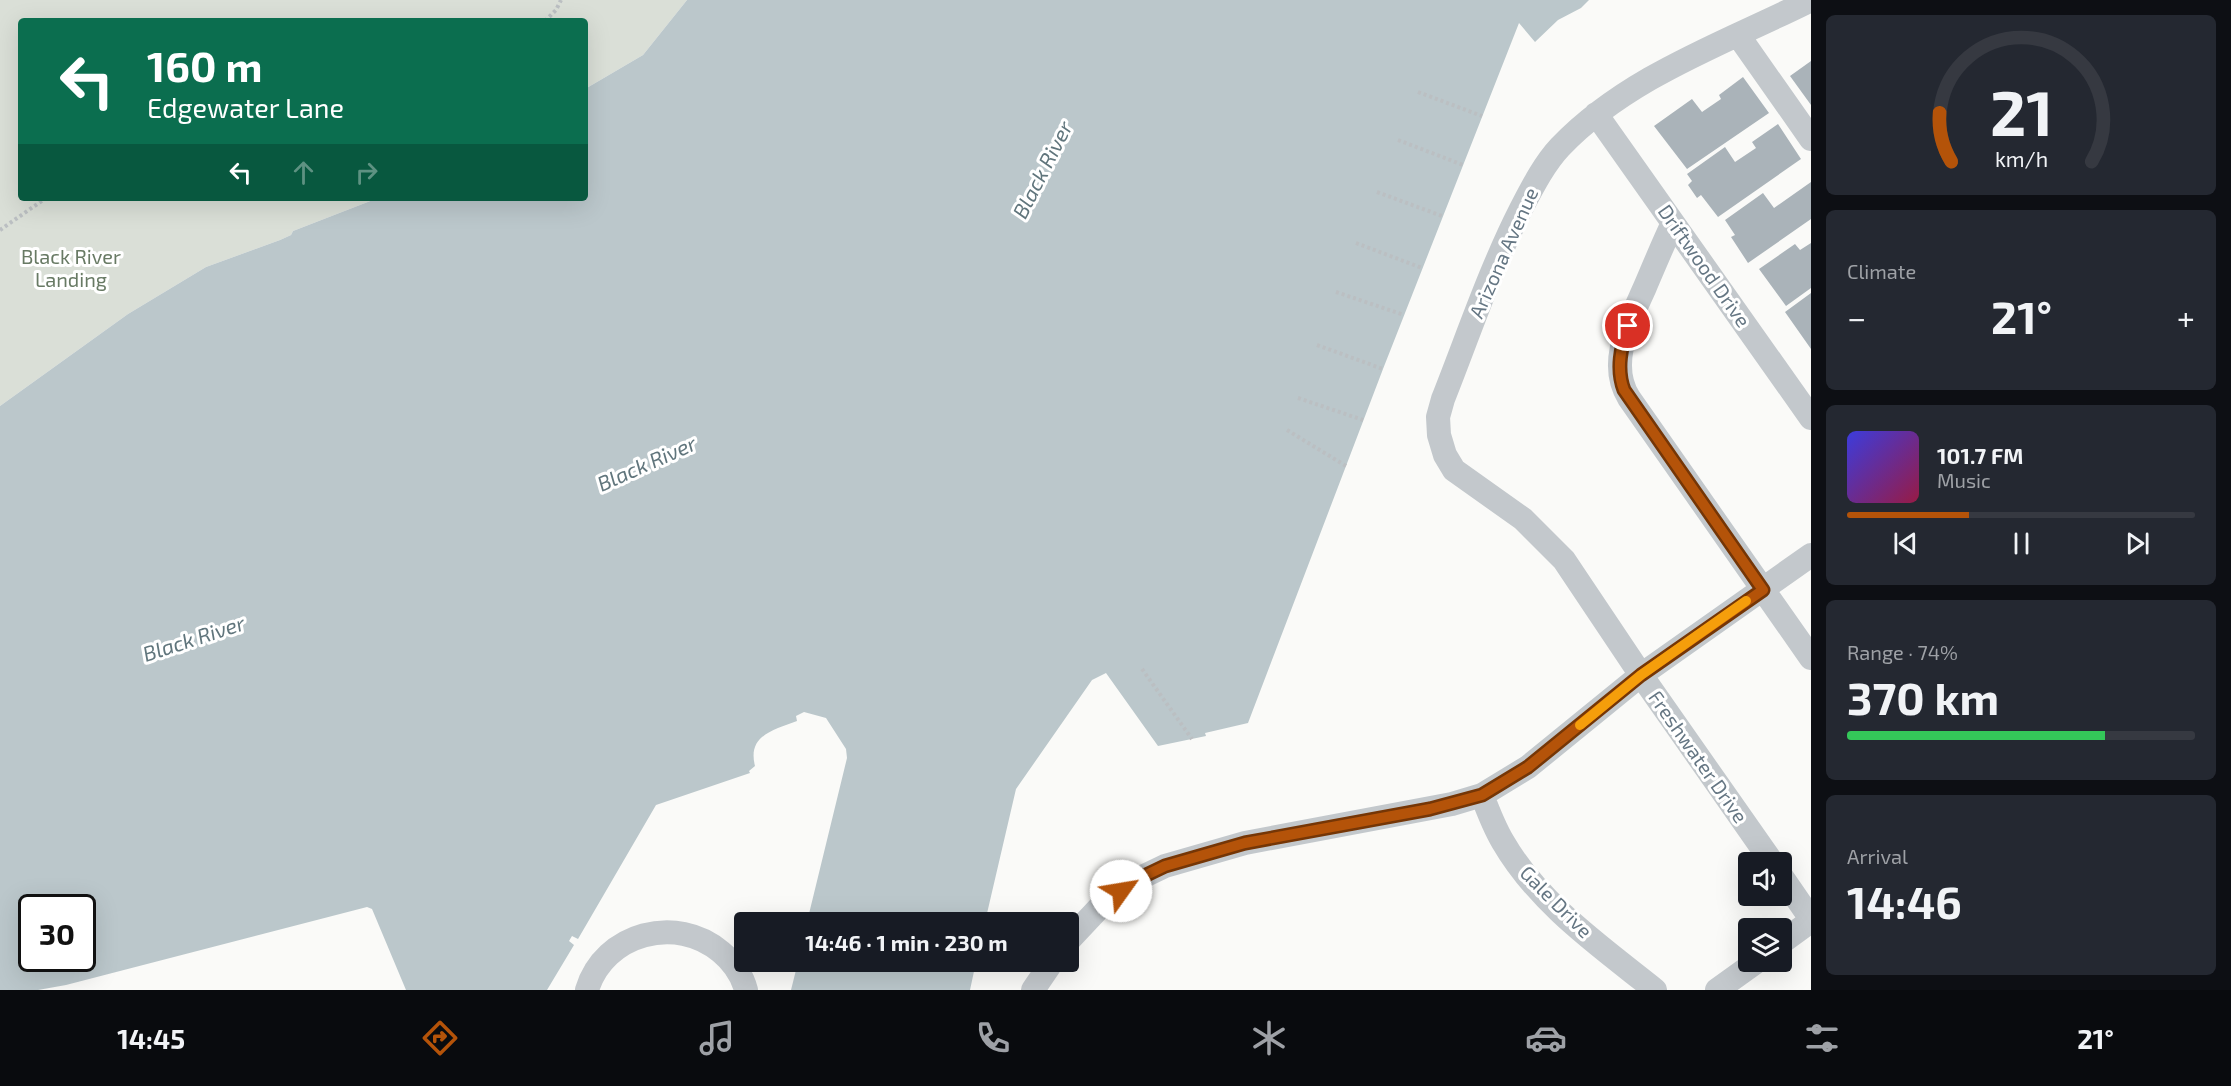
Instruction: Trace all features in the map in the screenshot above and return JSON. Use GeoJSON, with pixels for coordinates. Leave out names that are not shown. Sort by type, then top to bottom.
{"type":"FeatureCollection","features":[{"type":"Feature","properties":{"kind":"street","name":"Arizona Avenue"},"geometry":{"type":"LineString","coordinates":[[1454,470],[1442,445],[1437,426],[1443,399],[1503,246],[1548,162],[1559,148],[1596,114],[1658,75],[1811,0]]}},
{"type":"Feature","properties":{"kind":"street"},"geometry":{"type":"LineString","coordinates":[[1738,35],[1811,139]]}},
{"type":"Feature","properties":{"kind":"street","name":"Driftwood Drive"},"geometry":{"type":"LineString","coordinates":[[1596,114],[1811,418]]}},
{"type":"Feature","properties":{"kind":"street"},"geometry":{"type":"LineString","coordinates":[[1673,223],[1628,326],[1620,355],[1621,382],[1629,398],[1811,658]]}},
{"type":"Feature","properties":{"kind":"street","name":"Freshwater Drive"},"geometry":{"type":"LineString","coordinates":[[1454,470],[1523,519],[1551,546],[1576,576],[1641,675],[1765,852]]}},
{"type":"Feature","properties":{"kind":"street"},"geometry":{"type":"LineString","coordinates":[[1079,929],[1099,908],[1140,878],[1165,866],[1245,843],[1430,809],[1482,795],[1528,767],[1641,675],[1811,555]]}},
{"type":"Feature","properties":{"kind":"street","name":"Gale Drive"},"geometry":{"type":"LineString","coordinates":[[1482,795],[1502,841],[1543,895],[1579,930],[1655,990]]}},
{"type":"Feature","properties":{"kind":"street"},"geometry":{"type":"LineString","coordinates":[[1792,892],[1811,920],[1792,934]]}},
{"type":"Feature","properties":{"kind":"street"},"geometry":{"type":"LineString","coordinates":[[587,990],[601,963],[620,945],[644,934],[669,931],[692,935],[711,944],[731,961],[744,982],[746,990]]}},
{"type":"Feature","properties":{"kind":"street"},"geometry":{"type":"LineString","coordinates":[[1033,990],[1045,972]]}},
{"type":"Feature","properties":{"kind":"street"},"geometry":{"type":"LineString","coordinates":[[1717,990],[1742,972]]}},
{"type":"Feature","properties":{"kind":"path"},"geometry":{"type":"LineString","coordinates":[[548,18],[556,10],[561,0]]}},
{"type":"Feature","properties":{"kind":"path"},"geometry":{"type":"LineString","coordinates":[[1418,92],[1482,116]]}},
{"type":"Feature","properties":{"kind":"path"},"geometry":{"type":"LineString","coordinates":[[1398,140],[1462,165]]}},
{"type":"Feature","properties":{"kind":"path"},"geometry":{"type":"LineString","coordinates":[[1377,192],[1442,216]]}},
{"type":"Feature","properties":{"kind":"path"},"geometry":{"type":"LineString","coordinates":[[0,230],[42,201]]}},
{"type":"Feature","properties":{"kind":"path"},"geometry":{"type":"LineString","coordinates":[[1356,243],[1422,268]]}},
{"type":"Feature","properties":{"kind":"path"},"geometry":{"type":"LineString","coordinates":[[1336,292],[1404,315]]}},
{"type":"Feature","properties":{"kind":"path"},"geometry":{"type":"LineString","coordinates":[[1317,345],[1383,369]]}},
{"type":"Feature","properties":{"kind":"path"},"geometry":{"type":"LineString","coordinates":[[1298,398],[1363,420]]}},
{"type":"Feature","properties":{"kind":"path"},"geometry":{"type":"LineString","coordinates":[[1287,430],[1346,466]]}},
{"type":"Feature","properties":{"kind":"path"},"geometry":{"type":"LineString","coordinates":[[1142,669],[1192,739]]}},
{"type":"Feature","properties":{"kind":"green space","name":"Black River Landing"},"geometry":{"type":"Polygon","coordinates":[[[0,0],[687,0],[643,55],[588,87],[588,18],[18,18],[18,201],[370,201],[293,231],[291,235],[280,240],[206,267],[128,314],[0,406],[0,0]]]}},
{"type":"Feature","properties":{"kind":"water","name":"Black River"},"geometry":{"type":"Polygon","coordinates":[[[687,0],[1589,0],[1581,8],[1558,20],[1535,42],[1519,23],[1383,369],[1248,723],[1205,733],[1206,736],[1158,746],[1106,673],[1092,680],[1016,789],[987,912],[809,912],[847,758],[846,749],[826,718],[804,712],[796,716],[797,721],[764,735],[755,747],[755,766],[749,771],[750,773],[656,805],[578,939],[572,936],[569,941],[574,945],[547,990],[406,990],[372,909],[367,907],[66,985],[38,990],[0,990],[0,406],[128,314],[206,267],[280,240],[291,235],[293,231],[370,201],[588,201],[588,87],[643,55],[687,0]]]}},
{"type":"Feature","properties":{"kind":"water"},"geometry":{"type":"Polygon","coordinates":[[[796,972],[974,972],[970,990],[791,990],[796,972]]]}},
{"type":"Feature","properties":{"kind":"building"},"geometry":{"type":"Polygon","coordinates":[[[1811,61],[1811,105],[1790,76],[1811,61]]]}},
{"type":"Feature","properties":{"kind":"building"},"geometry":{"type":"Polygon","coordinates":[[[1743,77],[1769,113],[1687,169],[1654,126],[1692,99],[1702,112],[1721,99],[1719,95],[1743,77]]]}},
{"type":"Feature","properties":{"kind":"building"},"geometry":{"type":"Polygon","coordinates":[[[1778,124],[1801,159],[1718,217],[1701,195],[1697,198],[1688,185],[1692,181],[1687,174],[1725,147],[1735,162],[1756,148],[1752,142],[1778,124]]]}},
{"type":"Feature","properties":{"kind":"building"},"geometry":{"type":"Polygon","coordinates":[[[1811,182],[1811,219],[1748,263],[1731,237],[1735,235],[1725,220],[1763,193],[1774,208],[1811,182]]]}},
{"type":"Feature","properties":{"kind":"building"},"geometry":{"type":"Polygon","coordinates":[[[1811,243],[1811,288],[1786,306],[1759,269],[1795,244],[1800,250],[1811,243]]]}},
{"type":"Feature","properties":{"kind":"building"},"geometry":{"type":"Polygon","coordinates":[[[1811,293],[1811,349],[1785,312],[1811,293]]]}},
{"type":"Feature","properties":{"kind":"slow traffic"},"geometry":{"type":"LineString","coordinates":[[1580,725],[1641,675],[1746,601]]}},
{"type":"Feature","properties":{"kind":"route"},"geometry":{"type":"LineString","coordinates":[[1121,891],[1140,878],[1188,858],[1245,843],[1430,809],[1482,795],[1502,785],[1528,767],[1641,675],[1763,590],[1624,390],[1620,374],[1620,355],[1628,326]]}}]}
